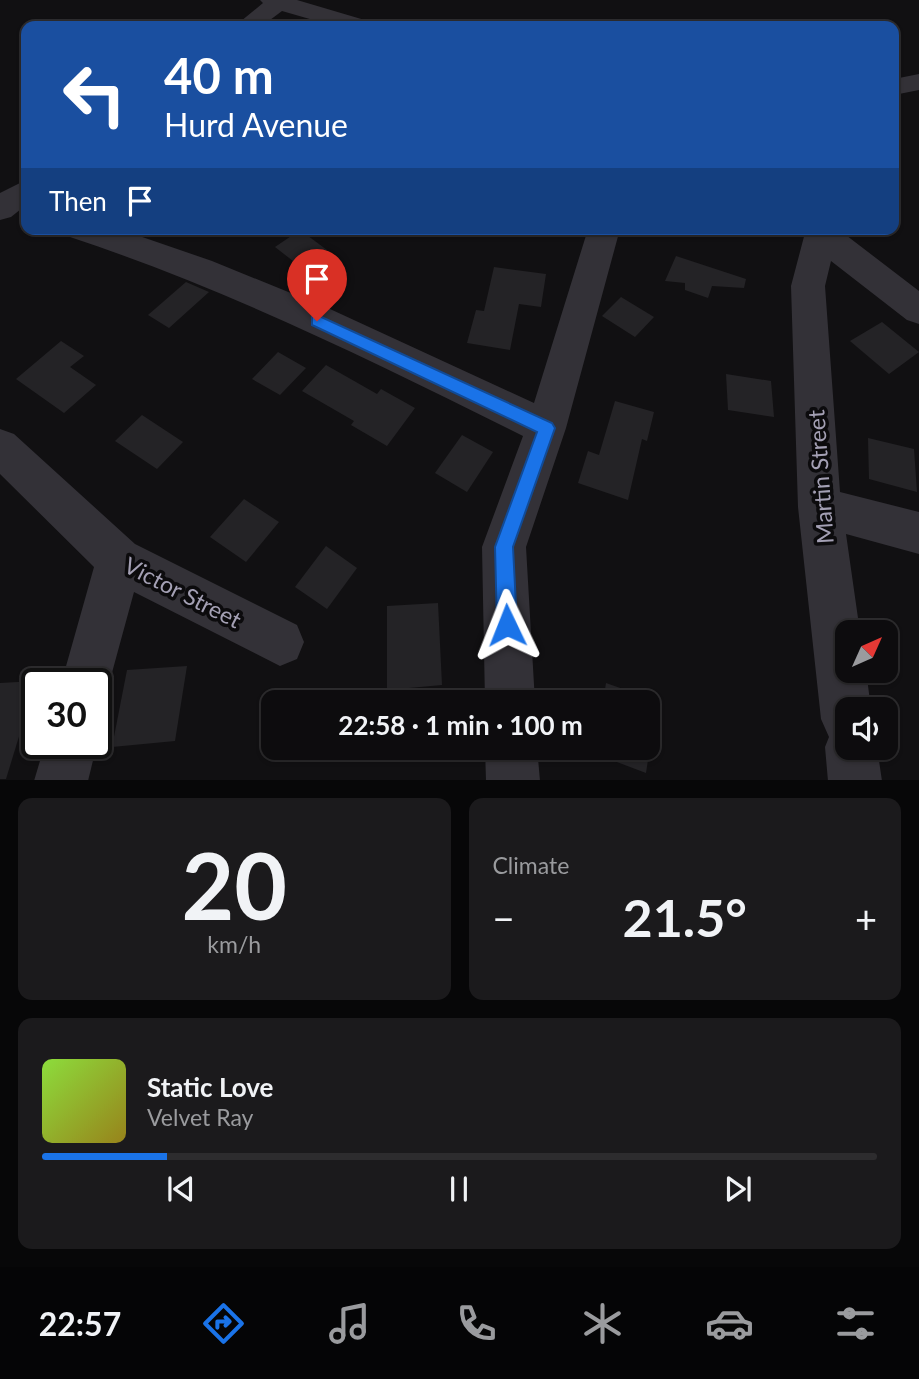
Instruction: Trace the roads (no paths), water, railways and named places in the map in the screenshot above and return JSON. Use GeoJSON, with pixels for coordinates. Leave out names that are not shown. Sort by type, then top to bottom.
{"type":"FeatureCollection","features":[{"type":"Feature","properties":{"kind":"street"},"geometry":{"type":"LineString","coordinates":[[253,21],[276,1],[342,21]]}},
{"type":"Feature","properties":{"kind":"street"},"geometry":{"type":"LineString","coordinates":[[899,86],[919,82]]}},
{"type":"Feature","properties":{"kind":"street"},"geometry":{"type":"LineString","coordinates":[[101,235],[143,248],[364,340],[546,428]]}},
{"type":"Feature","properties":{"kind":"street"},"geometry":{"type":"LineString","coordinates":[[510,690],[504,547],[546,428],[602,235]]}},
{"type":"Feature","properties":{"kind":"street","name":"Martin Street"},"geometry":{"type":"LineString","coordinates":[[821,235],[808,286],[820,507],[844,697]]}},
{"type":"Feature","properties":{"kind":"street"},"geometry":{"type":"LineString","coordinates":[[824,235],[919,310]]}},
{"type":"Feature","properties":{"kind":"street","name":"Victor Street"},"geometry":{"type":"LineString","coordinates":[[0,447],[119,560],[280,642]]}},
{"type":"Feature","properties":{"kind":"street"},"geometry":{"type":"LineString","coordinates":[[820,507],[919,533]]}},
{"type":"Feature","properties":{"kind":"street"},"geometry":{"type":"LineString","coordinates":[[90,668],[119,560]]}},
{"type":"Feature","properties":{"kind":"street"},"geometry":{"type":"LineString","coordinates":[[61,780],[67,759]]}},
{"type":"Feature","properties":{"kind":"street"},"geometry":{"type":"LineString","coordinates":[[512,760],[513,780]]}},
{"type":"Feature","properties":{"kind":"street"},"geometry":{"type":"LineString","coordinates":[[852,760],[855,780]]}}]}
